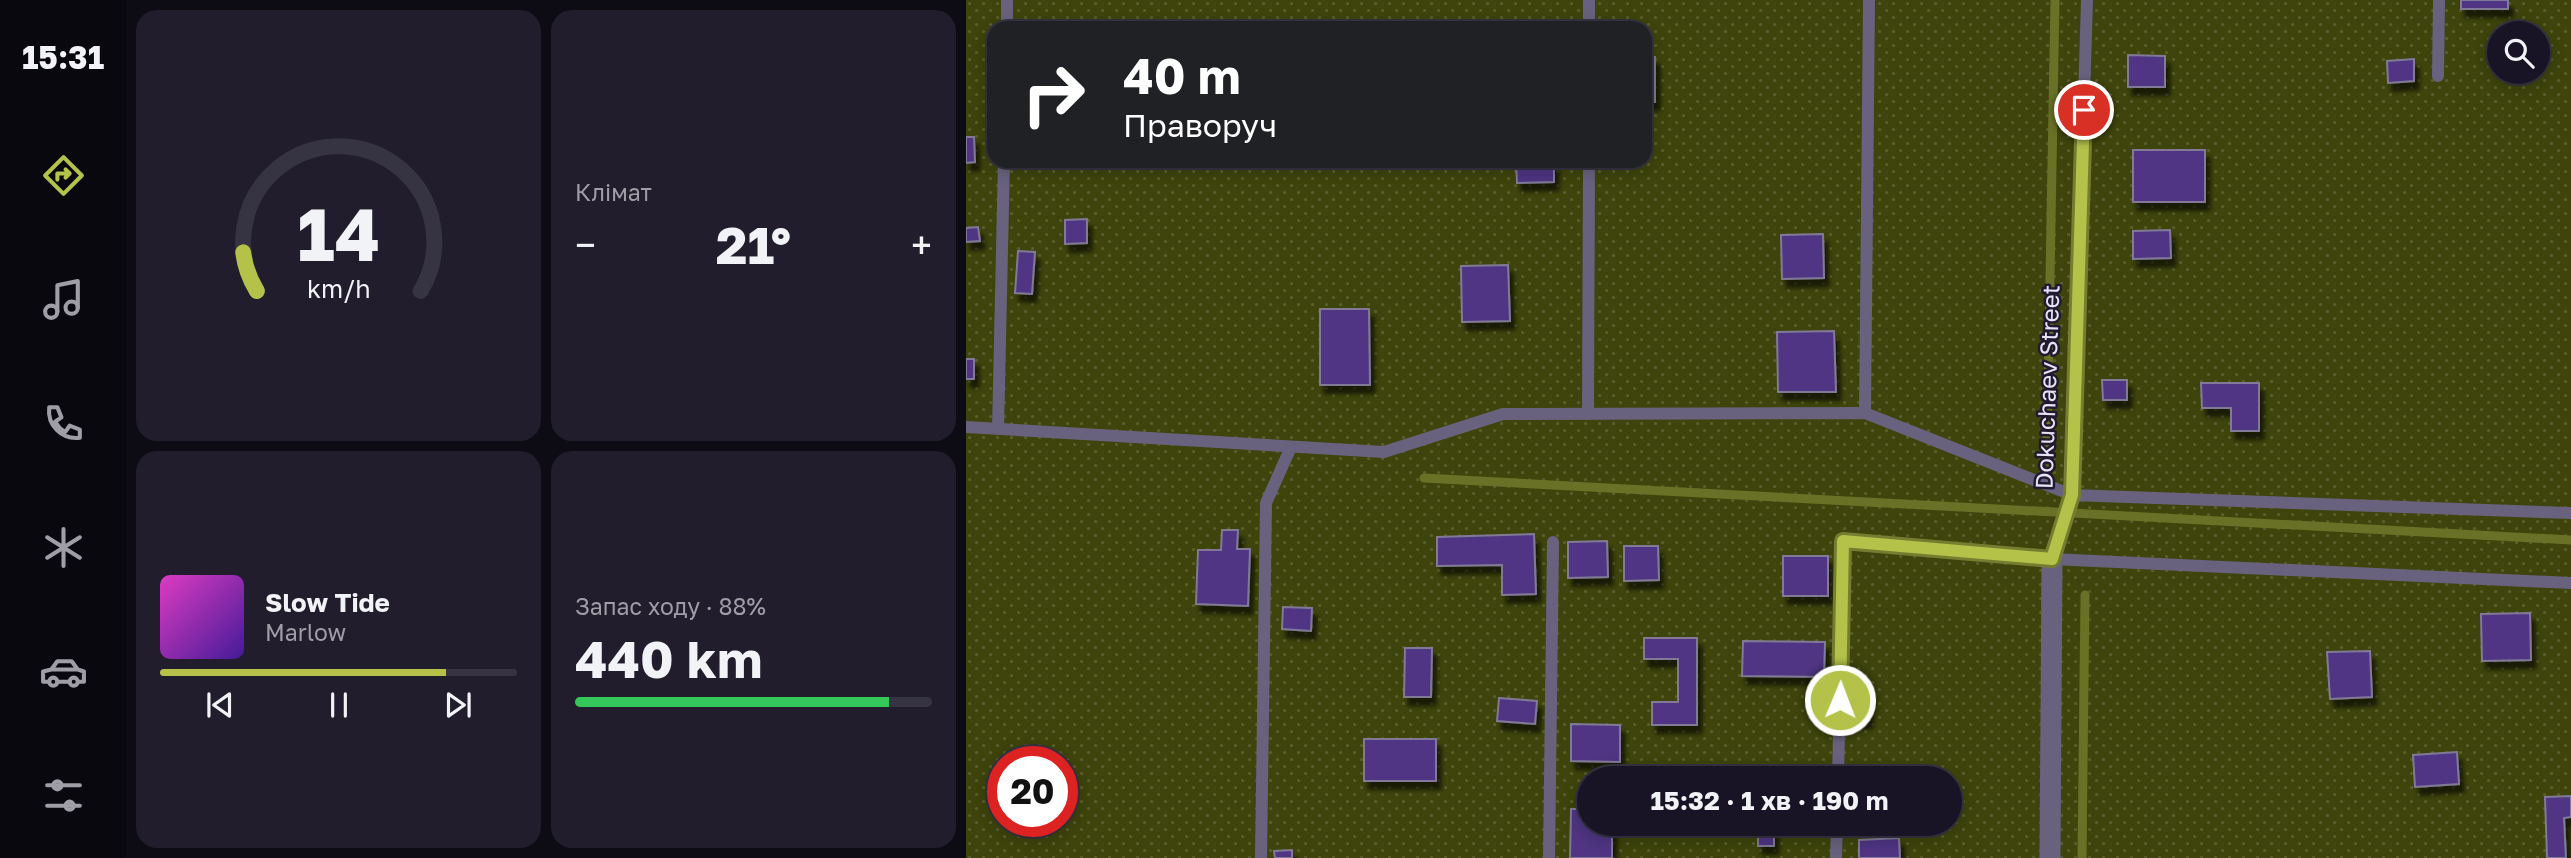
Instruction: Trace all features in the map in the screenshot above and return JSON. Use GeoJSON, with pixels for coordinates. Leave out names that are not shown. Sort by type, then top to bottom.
{"type":"FeatureCollection","features":[{"type":"Feature","properties":{"kind":"street","name":"Dokuchaev Street"},"geometry":{"type":"LineString","coordinates":[[2050,858],[2052,559]]}},
{"type":"Feature","properties":{"kind":"lane"},"geometry":{"type":"LineString","coordinates":[[1007,0],[1007,21]]}},
{"type":"Feature","properties":{"kind":"lane"},"geometry":{"type":"LineString","coordinates":[[1589,0],[1589,21]]}},
{"type":"Feature","properties":{"kind":"lane"},"geometry":{"type":"LineString","coordinates":[[1865,413],[1869,0]]}},
{"type":"Feature","properties":{"kind":"lane","name":"Dokuchaev Street"},"geometry":{"type":"LineString","coordinates":[[2052,559],[2072,495],[2087,0]]}},
{"type":"Feature","properties":{"kind":"lane"},"geometry":{"type":"LineString","coordinates":[[2438,76],[2439,0]]}},
{"type":"Feature","properties":{"kind":"lane"},"geometry":{"type":"LineString","coordinates":[[998,429],[1004,168]]}},
{"type":"Feature","properties":{"kind":"lane"},"geometry":{"type":"LineString","coordinates":[[1588,414],[1589,168]]}},
{"type":"Feature","properties":{"kind":"lane"},"geometry":{"type":"LineString","coordinates":[[966,427],[1384,452],[1503,414],[1865,413],[2072,495],[2571,513]]}},
{"type":"Feature","properties":{"kind":"lane"},"geometry":{"type":"LineString","coordinates":[[1261,858],[1266,503],[1291,447]]}},
{"type":"Feature","properties":{"kind":"lane"},"geometry":{"type":"LineString","coordinates":[[1838,766],[1843,541],[2052,559],[2571,583]]}},
{"type":"Feature","properties":{"kind":"lane"},"geometry":{"type":"LineString","coordinates":[[1549,858],[1553,542]]}},
{"type":"Feature","properties":{"kind":"lane"},"geometry":{"type":"LineString","coordinates":[[1836,858],[1837,836]]}},
{"type":"Feature","properties":{"kind":"green space"},"geometry":{"type":"Polygon","coordinates":[[[966,0],[2571,0],[2571,858],[966,858],[966,0]]]}},
{"type":"Feature","properties":{"kind":"building"},"geometry":{"type":"Polygon","coordinates":[[[2461,0],[2508,0],[2508,9],[2461,9],[2461,0]]]}},
{"type":"Feature","properties":{"kind":"building"},"geometry":{"type":"Polygon","coordinates":[[[2128,55],[2165,56],[2165,87],[2128,87],[2128,55]]]}},
{"type":"Feature","properties":{"kind":"building"},"geometry":{"type":"Polygon","coordinates":[[[1652,57],[1655,57],[1655,102],[1652,102],[1652,57]]]}},
{"type":"Feature","properties":{"kind":"building"},"geometry":{"type":"Polygon","coordinates":[[[2414,59],[2414,81],[2388,83],[2387,61],[2414,59]]]}},
{"type":"Feature","properties":{"kind":"building"},"geometry":{"type":"Polygon","coordinates":[[[966,137],[974,137],[975,162],[966,163],[966,137]]]}},
{"type":"Feature","properties":{"kind":"building"},"geometry":{"type":"Polygon","coordinates":[[[2133,150],[2205,150],[2205,202],[2133,202],[2133,150]]]}},
{"type":"Feature","properties":{"kind":"building"},"geometry":{"type":"Polygon","coordinates":[[[1516,168],[1554,168],[1554,182],[1517,183],[1516,168]]]}},
{"type":"Feature","properties":{"kind":"building"},"geometry":{"type":"Polygon","coordinates":[[[1087,219],[1087,243],[1065,244],[1065,220],[1087,219]]]}},
{"type":"Feature","properties":{"kind":"building"},"geometry":{"type":"Polygon","coordinates":[[[978,227],[980,241],[966,242],[966,228],[978,227]]]}},
{"type":"Feature","properties":{"kind":"building"},"geometry":{"type":"Polygon","coordinates":[[[2170,230],[2171,258],[2133,259],[2133,231],[2170,230]]]}},
{"type":"Feature","properties":{"kind":"building"},"geometry":{"type":"Polygon","coordinates":[[[1823,234],[1824,278],[1782,279],[1781,235],[1823,234]]]}},
{"type":"Feature","properties":{"kind":"building"},"geometry":{"type":"Polygon","coordinates":[[[1018,251],[1035,252],[1032,294],[1015,293],[1018,251]]]}},
{"type":"Feature","properties":{"kind":"building"},"geometry":{"type":"Polygon","coordinates":[[[1508,265],[1510,321],[1462,322],[1461,266],[1508,265]]]}},
{"type":"Feature","properties":{"kind":"building"},"geometry":{"type":"Polygon","coordinates":[[[1320,309],[1369,309],[1370,385],[1320,385],[1320,309]]]}},
{"type":"Feature","properties":{"kind":"building"},"geometry":{"type":"Polygon","coordinates":[[[1834,331],[1836,392],[1778,392],[1777,332],[1834,331]]]}},
{"type":"Feature","properties":{"kind":"building"},"geometry":{"type":"Polygon","coordinates":[[[966,359],[974,359],[974,379],[966,379],[966,359]]]}},
{"type":"Feature","properties":{"kind":"building"},"geometry":{"type":"Polygon","coordinates":[[[2102,380],[2127,380],[2127,400],[2103,400],[2102,380]]]}},
{"type":"Feature","properties":{"kind":"building"},"geometry":{"type":"Polygon","coordinates":[[[2201,383],[2259,383],[2259,431],[2231,431],[2231,408],[2202,408],[2201,383]]]}},
{"type":"Feature","properties":{"kind":"building"},"geometry":{"type":"Polygon","coordinates":[[[1222,530],[1238,530],[1237,549],[1250,549],[1248,606],[1196,604],[1198,550],[1221,550],[1222,530]]]}},
{"type":"Feature","properties":{"kind":"building"},"geometry":{"type":"Polygon","coordinates":[[[1534,534],[1536,594],[1502,595],[1502,565],[1437,566],[1437,537],[1534,534]]]}},
{"type":"Feature","properties":{"kind":"building"},"geometry":{"type":"Polygon","coordinates":[[[1607,541],[1608,577],[1568,578],[1568,542],[1607,541]]]}},
{"type":"Feature","properties":{"kind":"building"},"geometry":{"type":"Polygon","coordinates":[[[1624,546],[1658,546],[1659,580],[1624,581],[1624,546]]]}},
{"type":"Feature","properties":{"kind":"building"},"geometry":{"type":"Polygon","coordinates":[[[1783,556],[1828,556],[1828,596],[1783,596],[1783,556]]]}},
{"type":"Feature","properties":{"kind":"building"},"geometry":{"type":"Polygon","coordinates":[[[1283,607],[1312,608],[1311,631],[1282,629],[1283,607]]]}},
{"type":"Feature","properties":{"kind":"building"},"geometry":{"type":"Polygon","coordinates":[[[2530,613],[2531,660],[2482,661],[2481,614],[2530,613]]]}},
{"type":"Feature","properties":{"kind":"building"},"geometry":{"type":"Polygon","coordinates":[[[1644,638],[1697,638],[1697,725],[1652,725],[1652,702],[1678,702],[1678,659],[1644,659],[1644,638]]]}},
{"type":"Feature","properties":{"kind":"building"},"geometry":{"type":"Polygon","coordinates":[[[1743,641],[1825,642],[1824,677],[1742,676],[1743,641]]]}},
{"type":"Feature","properties":{"kind":"building"},"geometry":{"type":"Polygon","coordinates":[[[1405,648],[1432,648],[1431,697],[1404,697],[1405,648]]]}},
{"type":"Feature","properties":{"kind":"building"},"geometry":{"type":"Polygon","coordinates":[[[2370,651],[2372,697],[2330,699],[2327,652],[2370,651]]]}},
{"type":"Feature","properties":{"kind":"building"},"geometry":{"type":"Polygon","coordinates":[[[1499,698],[1537,701],[1535,724],[1497,721],[1499,698]]]}},
{"type":"Feature","properties":{"kind":"building"},"geometry":{"type":"Polygon","coordinates":[[[1848,700],[1868,700],[1868,720],[1848,720],[1848,700]]]}},
{"type":"Feature","properties":{"kind":"building"},"geometry":{"type":"Polygon","coordinates":[[[1571,724],[1620,725],[1620,762],[1571,761],[1571,724]]]}},
{"type":"Feature","properties":{"kind":"building"},"geometry":{"type":"Polygon","coordinates":[[[1364,739],[1436,739],[1436,781],[1364,781],[1364,739]]]}},
{"type":"Feature","properties":{"kind":"building"},"geometry":{"type":"Polygon","coordinates":[[[2457,752],[2459,784],[2415,787],[2413,755],[2457,752]]]}},
{"type":"Feature","properties":{"kind":"building"},"geometry":{"type":"Polygon","coordinates":[[[2571,796],[2571,817],[2564,818],[2566,858],[2547,858],[2545,797],[2571,796]]]}},
{"type":"Feature","properties":{"kind":"building"},"geometry":{"type":"Polygon","coordinates":[[[1571,809],[1577,809],[1577,836],[1612,836],[1612,858],[1570,858],[1571,809]]]}},
{"type":"Feature","properties":{"kind":"building"},"geometry":{"type":"Polygon","coordinates":[[[1758,836],[1774,836],[1774,846],[1758,846],[1758,836]]]}},
{"type":"Feature","properties":{"kind":"building"},"geometry":{"type":"Polygon","coordinates":[[[1899,838],[1900,858],[1859,858],[1859,840],[1899,838]]]}},
{"type":"Feature","properties":{"kind":"building"},"geometry":{"type":"Polygon","coordinates":[[[1292,850],[1292,858],[1275,858],[1274,851],[1292,850]]]}},
{"type":"Feature","properties":{"kind":"waterway"},"geometry":{"type":"LineString","coordinates":[[2047,444],[2055,0]]}},
{"type":"Feature","properties":{"kind":"waterway"},"geometry":{"type":"LineString","coordinates":[[1424,478],[2571,540]]}},
{"type":"Feature","properties":{"kind":"waterway"},"geometry":{"type":"LineString","coordinates":[[2082,858],[2085,595]]}},
{"type":"Feature","properties":{"kind":"route"},"geometry":{"type":"LineString","coordinates":[[1840,700],[1843,541],[2052,559],[2072,495],[2084,110]]}}]}
